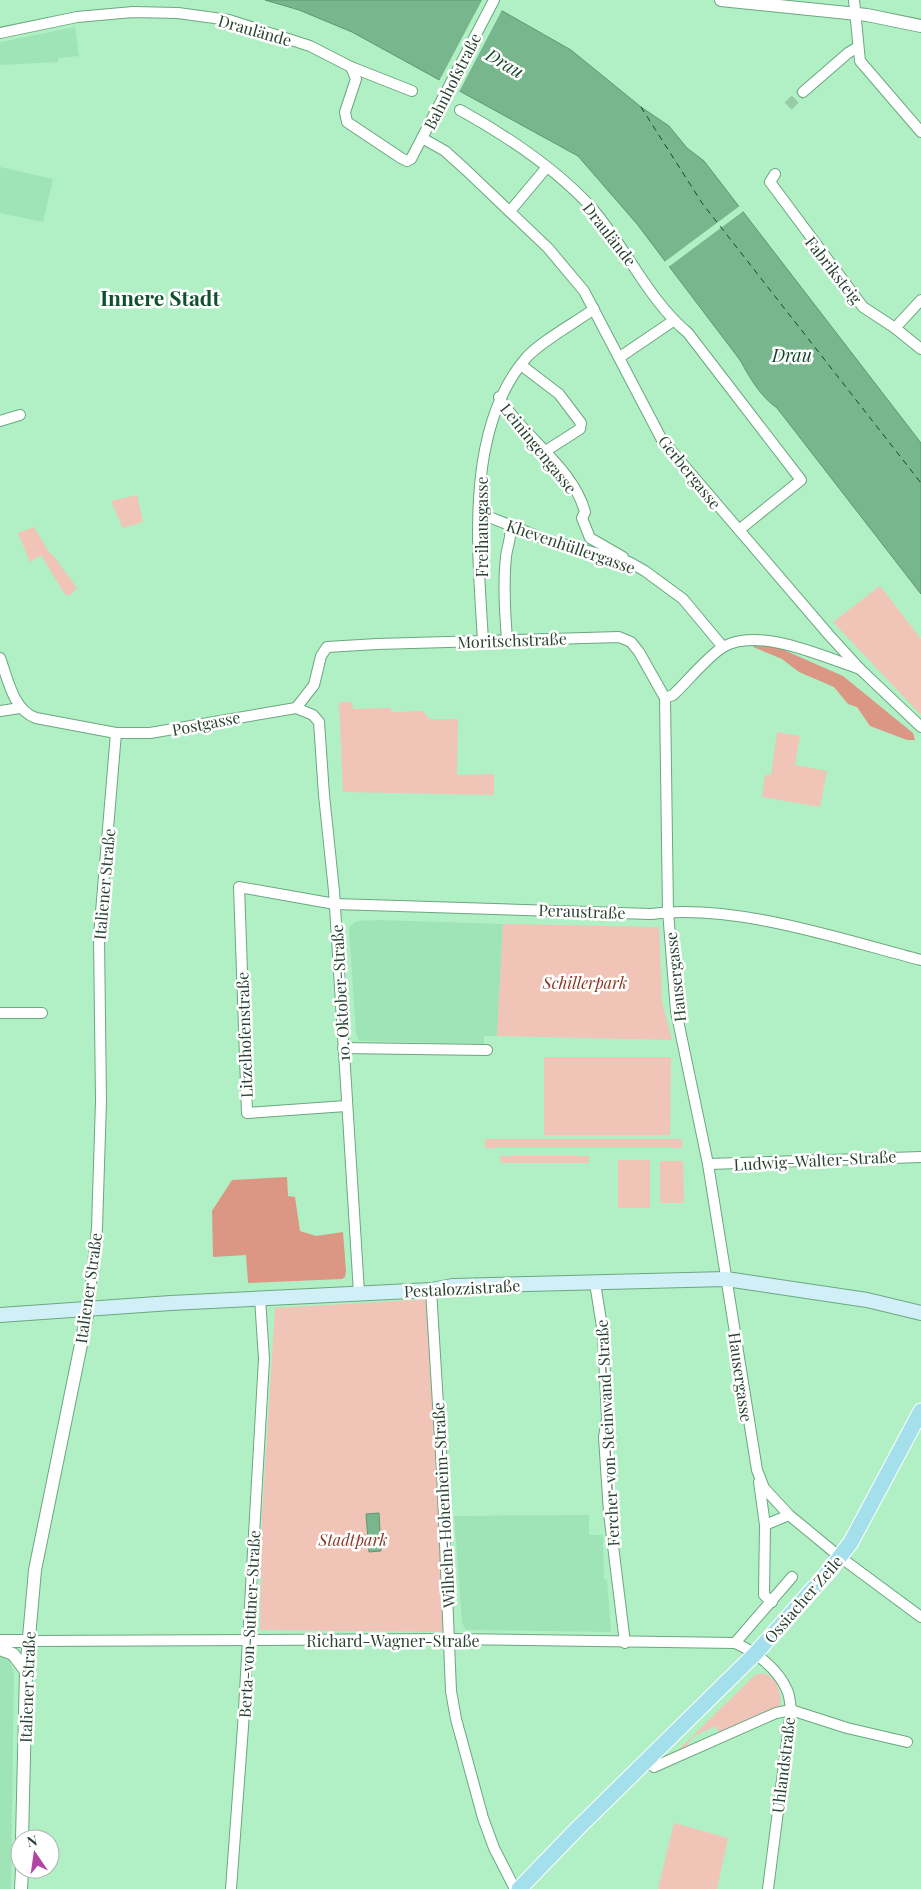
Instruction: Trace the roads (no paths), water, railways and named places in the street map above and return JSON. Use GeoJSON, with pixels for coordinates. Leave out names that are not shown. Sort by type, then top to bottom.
{"type":"FeatureCollection","features":[{"type":"Feature","properties":{"kind":"main road","name":"Pestalozzistraße"},"geometry":{"type":"LineString","coordinates":[[0,1315],[260,1298],[431,1290],[453,1286],[726,1279],[866,1300],[921,1313]]}},
{"type":"Feature","properties":{"kind":"main road","name":"Ossiacher Zeile"},"geometry":{"type":"LineString","coordinates":[[519,1889],[756,1654],[840,1557],[882,1486],[921,1410]]}},
{"type":"Feature","properties":{"kind":"street","name":"Bahnhofstraße"},"geometry":{"type":"LineString","coordinates":[[351,67],[356,79],[345,112],[347,122],[407,161],[411,159],[494,0]]}},
{"type":"Feature","properties":{"kind":"street"},"geometry":{"type":"LineString","coordinates":[[721,0],[855,13],[921,26]]}},
{"type":"Feature","properties":{"kind":"street"},"geometry":{"type":"LineString","coordinates":[[854,0],[860,61],[921,132]]}},
{"type":"Feature","properties":{"kind":"street","name":"Draulände"},"geometry":{"type":"LineString","coordinates":[[0,33],[77,17],[140,12],[229,20],[310,46],[351,67],[412,91]]}},
{"type":"Feature","properties":{"kind":"street"},"geometry":{"type":"LineString","coordinates":[[803,92],[848,53],[858,47]]}},
{"type":"Feature","properties":{"kind":"street","name":"Draulände"},"geometry":{"type":"LineString","coordinates":[[460,110],[493,128],[547,166],[591,207],[635,265],[673,320],[688,333],[801,480],[739,530]]}},
{"type":"Feature","properties":{"kind":"street","name":"Gerbergasse"},"geometry":{"type":"LineString","coordinates":[[422,138],[445,152],[511,210],[548,248],[584,291],[662,440],[860,669],[921,727]]}},
{"type":"Feature","properties":{"kind":"street"},"geometry":{"type":"LineString","coordinates":[[511,210],[547,166]]}},
{"type":"Feature","properties":{"kind":"street","name":"Fabriksteig"},"geometry":{"type":"LineString","coordinates":[[775,174],[770,182],[863,307],[895,328],[921,349]]}},
{"type":"Feature","properties":{"kind":"street"},"geometry":{"type":"LineString","coordinates":[[895,328],[921,300]]}},
{"type":"Feature","properties":{"kind":"street","name":"Freihausgasse"},"geometry":{"type":"LineString","coordinates":[[483,641],[479,483],[490,426],[499,398],[533,350],[594,310]]}},
{"type":"Feature","properties":{"kind":"street"},"geometry":{"type":"LineString","coordinates":[[620,357],[673,320]]}},
{"type":"Feature","properties":{"kind":"street"},"geometry":{"type":"LineString","coordinates":[[521,365],[559,394],[581,422],[580,429],[544,452]]}},
{"type":"Feature","properties":{"kind":"street","name":"Leiningengasse"},"geometry":{"type":"LineString","coordinates":[[499,398],[507,411],[569,480],[583,503],[585,512],[582,518],[590,538],[622,555],[629,562]]}},
{"type":"Feature","properties":{"kind":"street"},"geometry":{"type":"LineString","coordinates":[[0,421],[20,415]]}},
{"type":"Feature","properties":{"kind":"street","name":"Khevenhüllergasse"},"geometry":{"type":"LineString","coordinates":[[479,512],[547,540],[629,562],[683,599],[723,647]]}},
{"type":"Feature","properties":{"kind":"street","name":"Freihausgasse"},"geometry":{"type":"LineString","coordinates":[[507,640],[505,581],[506,555],[512,534],[510,526]]}},
{"type":"Feature","properties":{"kind":"street","name":"Moritschstraße"},"geometry":{"type":"LineString","coordinates":[[296,708],[314,686],[321,656],[327,648],[338,645],[507,640],[619,637],[631,642],[639,652],[665,698]]}},
{"type":"Feature","properties":{"kind":"street"},"geometry":{"type":"LineString","coordinates":[[665,698],[673,695],[723,647],[741,641],[766,639],[860,669]]}},
{"type":"Feature","properties":{"kind":"street"},"geometry":{"type":"LineString","coordinates":[[0,658],[20,708],[0,711]]}},
{"type":"Feature","properties":{"kind":"street","name":"Hausergasse"},"geometry":{"type":"LineString","coordinates":[[665,698],[668,911],[676,1010],[708,1164],[765,1525],[764,1595],[772,1602]]}},
{"type":"Feature","properties":{"kind":"street","name":"Postgasse"},"geometry":{"type":"LineString","coordinates":[[20,708],[29,716],[36,718],[116,733],[150,733],[296,708]]}},
{"type":"Feature","properties":{"kind":"street","name":"10. Oktober-Straße"},"geometry":{"type":"LineString","coordinates":[[296,708],[313,715],[320,727],[324,795],[335,904],[358,1293]]}},
{"type":"Feature","properties":{"kind":"street","name":"Italiener Straße"},"geometry":{"type":"LineString","coordinates":[[22,1829],[26,1671],[35,1570],[88,1310],[97,1228],[102,1101],[99,936],[116,733]]}},
{"type":"Feature","properties":{"kind":"street","name":"Peraustraße"},"geometry":{"type":"LineString","coordinates":[[239,887],[335,904],[651,914],[668,911],[733,916],[796,928],[921,960]]}},
{"type":"Feature","properties":{"kind":"street","name":"Litzelhofenstraße"},"geometry":{"type":"LineString","coordinates":[[239,887],[247,1113],[346,1106]]}},
{"type":"Feature","properties":{"kind":"street"},"geometry":{"type":"LineString","coordinates":[[0,1013],[42,1013]]}},
{"type":"Feature","properties":{"kind":"street"},"geometry":{"type":"LineString","coordinates":[[343,1048],[487,1050]]}},
{"type":"Feature","properties":{"kind":"street","name":"Ludwig-Walter-Straße"},"geometry":{"type":"LineString","coordinates":[[708,1164],[921,1157]]}},
{"type":"Feature","properties":{"kind":"street","name":"Fercher-von-Steinwand-Straße"},"geometry":{"type":"LineString","coordinates":[[595,1283],[602,1333],[607,1419],[604,1437],[609,1513],[626,1643]]}},
{"type":"Feature","properties":{"kind":"street","name":"Wilhelm-Hohenheim-Straße"},"geometry":{"type":"LineString","coordinates":[[431,1290],[450,1640],[451,1691],[460,1736],[491,1840],[515,1889]]}},
{"type":"Feature","properties":{"kind":"street","name":"Berta-von-Suttner-Straße"},"geometry":{"type":"LineString","coordinates":[[231,1889],[264,1359],[260,1298]]}},
{"type":"Feature","properties":{"kind":"street","name":"Hausergasse"},"geometry":{"type":"LineString","coordinates":[[757,1470],[764,1488],[789,1515],[840,1557],[921,1617]]}},
{"type":"Feature","properties":{"kind":"street"},"geometry":{"type":"LineString","coordinates":[[765,1525],[789,1515]]}},
{"type":"Feature","properties":{"kind":"street"},"geometry":{"type":"LineString","coordinates":[[735,1643],[792,1577]]}},
{"type":"Feature","properties":{"kind":"street","name":"Richard-Wagner-Straße"},"geometry":{"type":"LineString","coordinates":[[28,1641],[450,1640],[735,1643],[756,1654]]}},
{"type":"Feature","properties":{"kind":"street"},"geometry":{"type":"LineString","coordinates":[[0,1641],[28,1641]]}},
{"type":"Feature","properties":{"kind":"street"},"geometry":{"type":"LineString","coordinates":[[0,1649],[13,1654],[26,1671]]}},
{"type":"Feature","properties":{"kind":"street","name":"Uhlandstraße"},"geometry":{"type":"LineString","coordinates":[[756,1654],[772,1668],[788,1691],[791,1710],[768,1889]]}},
{"type":"Feature","properties":{"kind":"street"},"geometry":{"type":"LineString","coordinates":[[647,1760],[654,1767],[776,1713],[791,1710],[847,1728],[907,1742]]}},
{"type":"Feature","properties":{"kind":"water","name":"Drau"},"geometry":{"type":"Polygon","coordinates":[[[265,0],[483,0],[571,50],[641,107],[669,126],[687,148],[704,161],[921,443],[921,594],[777,408],[760,392],[740,360],[637,224],[578,156],[352,32],[299,10],[265,0]]]}},
{"type":"Feature","properties":{"kind":"water"},"geometry":{"type":"Polygon","coordinates":[[[379,1513],[381,1551],[369,1552],[366,1514],[379,1513]]]}},
{"type":"Feature","properties":{"kind":"tunnel"},"geometry":{"type":"LineString","coordinates":[[788,106],[803,92]]}},
{"type":"Feature","properties":{"kind":"district","name":"Innere Stadt"},"geometry":{"type":"Point","coordinates":[160,297]}},
{"type":"Feature","properties":{"kind":"park label","name":"Schillerpark"},"geometry":{"type":"Point","coordinates":[585,982]}},
{"type":"Feature","properties":{"kind":"park label","name":"Stadtpark"},"geometry":{"type":"Point","coordinates":[353,1539]}}]}
